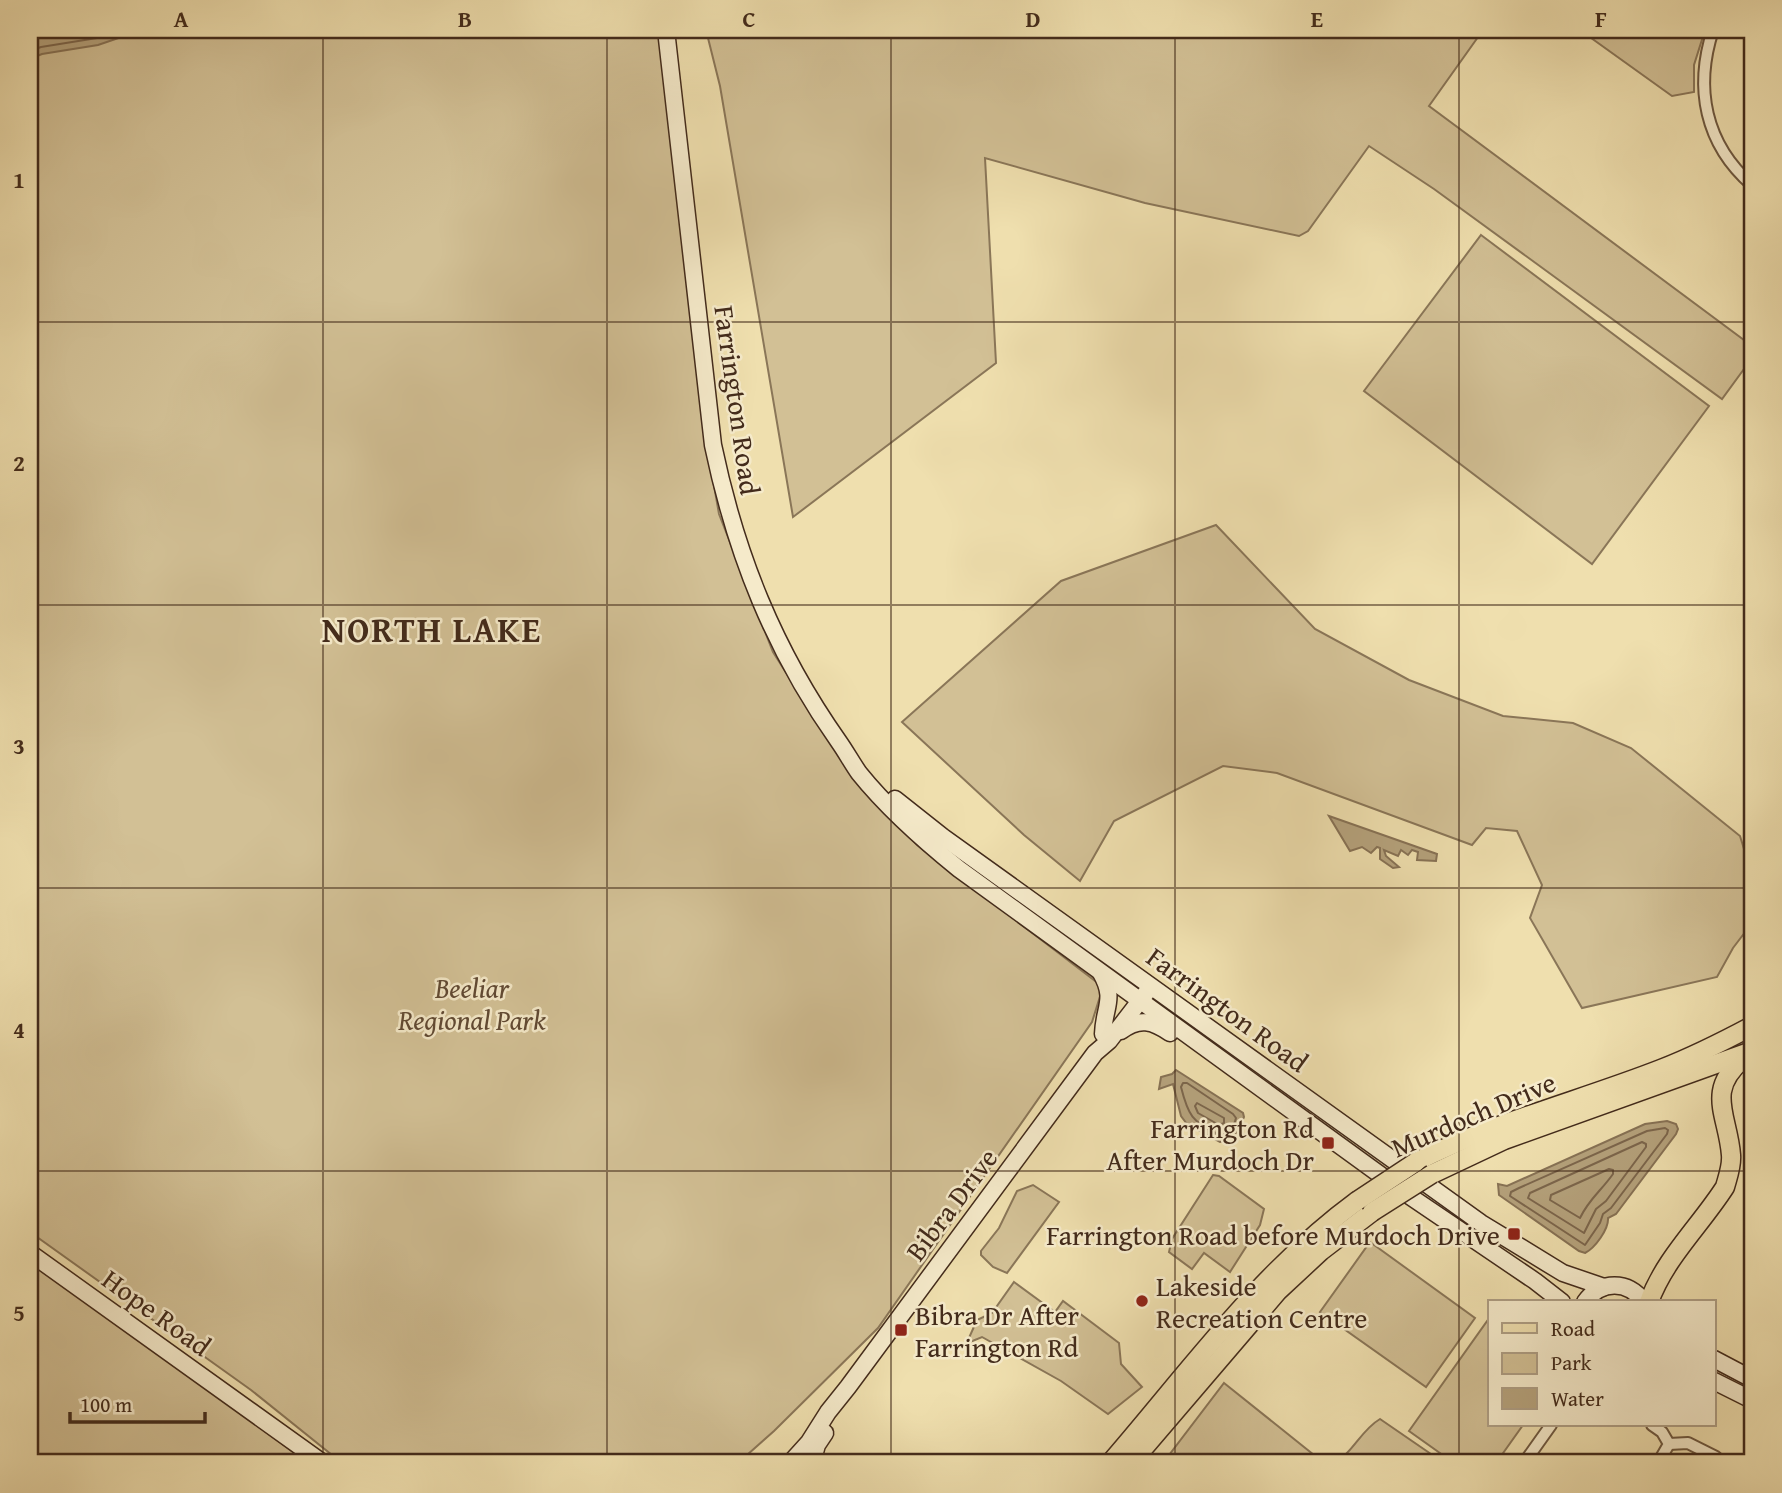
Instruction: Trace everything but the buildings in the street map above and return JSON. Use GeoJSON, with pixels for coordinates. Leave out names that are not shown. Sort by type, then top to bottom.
{"type":"FeatureCollection","features":[{"type":"Feature","properties":{"kind":"main road","name":"Farrington Road"},"geometry":{"type":"LineString","coordinates":[[668,32],[713,445],[728,513],[746,567],[773,631],[804,690],[858,772],[911,828],[959,869],[1559,1300]]}},
{"type":"Feature","properties":{"kind":"main road","name":"Farrington Road"},"geometry":{"type":"LineString","coordinates":[[842,745],[900,804],[1481,1223],[1563,1273],[1604,1287],[1625,1287],[1642,1300]]}},
{"type":"Feature","properties":{"kind":"main road"},"geometry":{"type":"LineString","coordinates":[[1100,972],[1110,994],[1104,1018],[1106,1037],[1129,1025],[1143,1021],[1154,1023],[1212,1060],[1245,1076]]}},
{"type":"Feature","properties":{"kind":"main road","name":"Bibra Drive"},"geometry":{"type":"LineString","coordinates":[[790,1463],[809,1442],[828,1412],[1147,982]]}},
{"type":"Feature","properties":{"kind":"main road","name":"Murdoch Drive"},"geometry":{"type":"LineString","coordinates":[[1131,1463],[1279,1291],[1364,1206],[1416,1162],[1507,1123],[1668,1066],[1713,1047],[1752,1026]]}},
{"type":"Feature","properties":{"kind":"main road"},"geometry":{"type":"LineString","coordinates":[[1650,1300],[1668,1264],[1725,1186],[1730,1172],[1731,1155],[1720,1094],[1731,1069],[1752,1051]]}},
{"type":"Feature","properties":{"kind":"main road","name":"Murdoch Drive"},"geometry":{"type":"LineString","coordinates":[[1110,1463],[1266,1281],[1309,1239],[1364,1206],[1504,1140],[1752,1051]]}},
{"type":"Feature","properties":{"kind":"main road"},"geometry":{"type":"LineString","coordinates":[[1287,1084],[1280,1086],[1280,1090],[1326,1126],[1332,1139]]}},
{"type":"Feature","properties":{"kind":"main road","name":"Hope Road"},"geometry":{"type":"LineString","coordinates":[[30,1253],[323,1463]]}},
{"type":"Feature","properties":{"kind":"main road"},"geometry":{"type":"LineString","coordinates":[[1586,1300],[1604,1287]]}},
{"type":"Feature","properties":{"kind":"main road"},"geometry":{"type":"LineString","coordinates":[[1716,1360],[1752,1379]]}},
{"type":"Feature","properties":{"kind":"main road"},"geometry":{"type":"LineString","coordinates":[[1716,1382],[1752,1400]]}},
{"type":"Feature","properties":{"kind":"main road","name":"Bibra Drive"},"geometry":{"type":"LineString","coordinates":[[812,1463],[817,1445],[836,1416],[848,1387]]}},
{"type":"Feature","properties":{"kind":"street"},"geometry":{"type":"LineString","coordinates":[[1713,30],[1703,71],[1709,121],[1723,153],[1752,185]]}},
{"type":"Feature","properties":{"kind":"street"},"geometry":{"type":"LineString","coordinates":[[1524,1463],[1549,1426]]}},
{"type":"Feature","properties":{"kind":"street"},"geometry":{"type":"LineString","coordinates":[[1653,1426],[1662,1432],[1669,1444]]}},
{"type":"Feature","properties":{"kind":"street"},"geometry":{"type":"LineString","coordinates":[[1669,1444],[1688,1443],[1716,1457]]}},
{"type":"Feature","properties":{"kind":"street"},"geometry":{"type":"LineString","coordinates":[[1658,1463],[1669,1444]]}},
{"type":"Feature","properties":{"kind":"green space","name":"Beeliar Regional Park"},"geometry":{"type":"Polygon","coordinates":[[[30,30],[661,30],[706,440],[719,514],[773,652],[844,764],[917,845],[1103,987],[1092,1022],[878,1328],[738,1463],[342,1463],[251,1390],[30,1232],[30,30]]]}},
{"type":"Feature","properties":{"kind":"green space"},"geometry":{"type":"Polygon","coordinates":[[[706,30],[1483,30],[1429,106],[1752,346],[1752,358],[1722,399],[1434,189],[1369,146],[1308,231],[1299,236],[1145,203],[985,158],[996,363],[793,517],[720,86],[706,30]]]}},
{"type":"Feature","properties":{"kind":"green space"},"geometry":{"type":"Polygon","coordinates":[[[1580,30],[1705,30],[1694,65],[1694,92],[1672,96],[1580,30]]]}},
{"type":"Feature","properties":{"kind":"green space"},"geometry":{"type":"Polygon","coordinates":[[[1481,235],[1709,406],[1592,564],[1364,391],[1481,235]]]}},
{"type":"Feature","properties":{"kind":"green space"},"geometry":{"type":"Polygon","coordinates":[[[1216,525],[1315,629],[1409,680],[1503,716],[1573,723],[1631,748],[1740,836],[1752,875],[1752,923],[1733,948],[1717,977],[1582,1008],[1530,918],[1542,885],[1517,831],[1486,828],[1472,845],[1277,773],[1223,766],[1114,821],[1080,881],[1024,835],[902,722],[1061,581],[1216,525]]]}},
{"type":"Feature","properties":{"kind":"green space"},"geometry":{"type":"Polygon","coordinates":[[[1213,1175],[1219,1176],[1264,1209],[1260,1225],[1230,1272],[1204,1253],[1192,1269],[1169,1252],[1172,1239],[1213,1175]]]}},
{"type":"Feature","properties":{"kind":"green space"},"geometry":{"type":"Polygon","coordinates":[[[1033,1185],[1059,1202],[1007,1273],[993,1267],[981,1255],[981,1251],[999,1228],[1017,1191],[1033,1185]]]}},
{"type":"Feature","properties":{"kind":"green space"},"geometry":{"type":"Polygon","coordinates":[[[1370,1242],[1475,1318],[1426,1387],[1320,1312],[1370,1242]]]}},
{"type":"Feature","properties":{"kind":"green space"},"geometry":{"type":"Polygon","coordinates":[[[30,1259],[308,1463],[30,1463],[30,1259]]]}},
{"type":"Feature","properties":{"kind":"green space"},"geometry":{"type":"Polygon","coordinates":[[[1014,1282],[1055,1312],[1063,1301],[1119,1343],[1121,1364],[1142,1387],[1108,1414],[1061,1381],[982,1337],[970,1342],[968,1340],[977,1320],[992,1313],[1014,1282]]]}},
{"type":"Feature","properties":{"kind":"green space"},"geometry":{"type":"Polygon","coordinates":[[[1488,1320],[1488,1426],[1522,1426],[1496,1463],[1454,1463],[1409,1431],[1488,1320]]]}},
{"type":"Feature","properties":{"kind":"green space"},"geometry":{"type":"Polygon","coordinates":[[[1224,1383],[1324,1463],[1163,1463],[1224,1383]]]}},
{"type":"Feature","properties":{"kind":"green space"},"geometry":{"type":"Polygon","coordinates":[[[1380,1419],[1444,1463],[1334,1463],[1380,1419]]]}},
{"type":"Feature","properties":{"kind":"water"},"geometry":{"type":"Polygon","coordinates":[[[30,30],[142,30],[98,45],[42,54],[30,59],[30,30]]]}},
{"type":"Feature","properties":{"kind":"water"},"geometry":{"type":"Polygon","coordinates":[[[1329,816],[1437,854],[1436,861],[1417,860],[1418,852],[1412,850],[1408,855],[1401,850],[1398,856],[1384,850],[1386,856],[1399,867],[1393,868],[1380,859],[1380,848],[1377,847],[1371,853],[1362,847],[1350,851],[1329,816]]]}},
{"type":"Feature","properties":{"kind":"water"},"geometry":{"type":"Polygon","coordinates":[[[1176,1070],[1243,1113],[1242,1122],[1233,1136],[1220,1142],[1187,1124],[1181,1116],[1173,1084],[1159,1089],[1161,1077],[1176,1070]]]}},
{"type":"Feature","properties":{"kind":"water"},"geometry":{"type":"Polygon","coordinates":[[[1667,1121],[1676,1124],[1676,1134],[1616,1214],[1608,1218],[1604,1233],[1597,1243],[1585,1253],[1499,1195],[1498,1184],[1507,1186],[1645,1124],[1667,1121]]]}},
{"type":"Feature","properties":{"kind":"place","name":"Farrington Rd After Murdoch Dr"},"geometry":{"type":"Point","coordinates":[1328,1143]}},
{"type":"Feature","properties":{"kind":"place","name":"Farrington Road before Murdoch Drive"},"geometry":{"type":"Point","coordinates":[1514,1234]}},
{"type":"Feature","properties":{"kind":"place","name":"Lakeside Recreation Centre"},"geometry":{"type":"Point","coordinates":[1142,1301]}},
{"type":"Feature","properties":{"kind":"place","name":"Bibra Dr After Farrington Rd"},"geometry":{"type":"Point","coordinates":[901,1330]}},
{"type":"Feature","properties":{"kind":"district","name":"NORTH LAKE"},"geometry":{"type":"Point","coordinates":[432,629]}}]}
